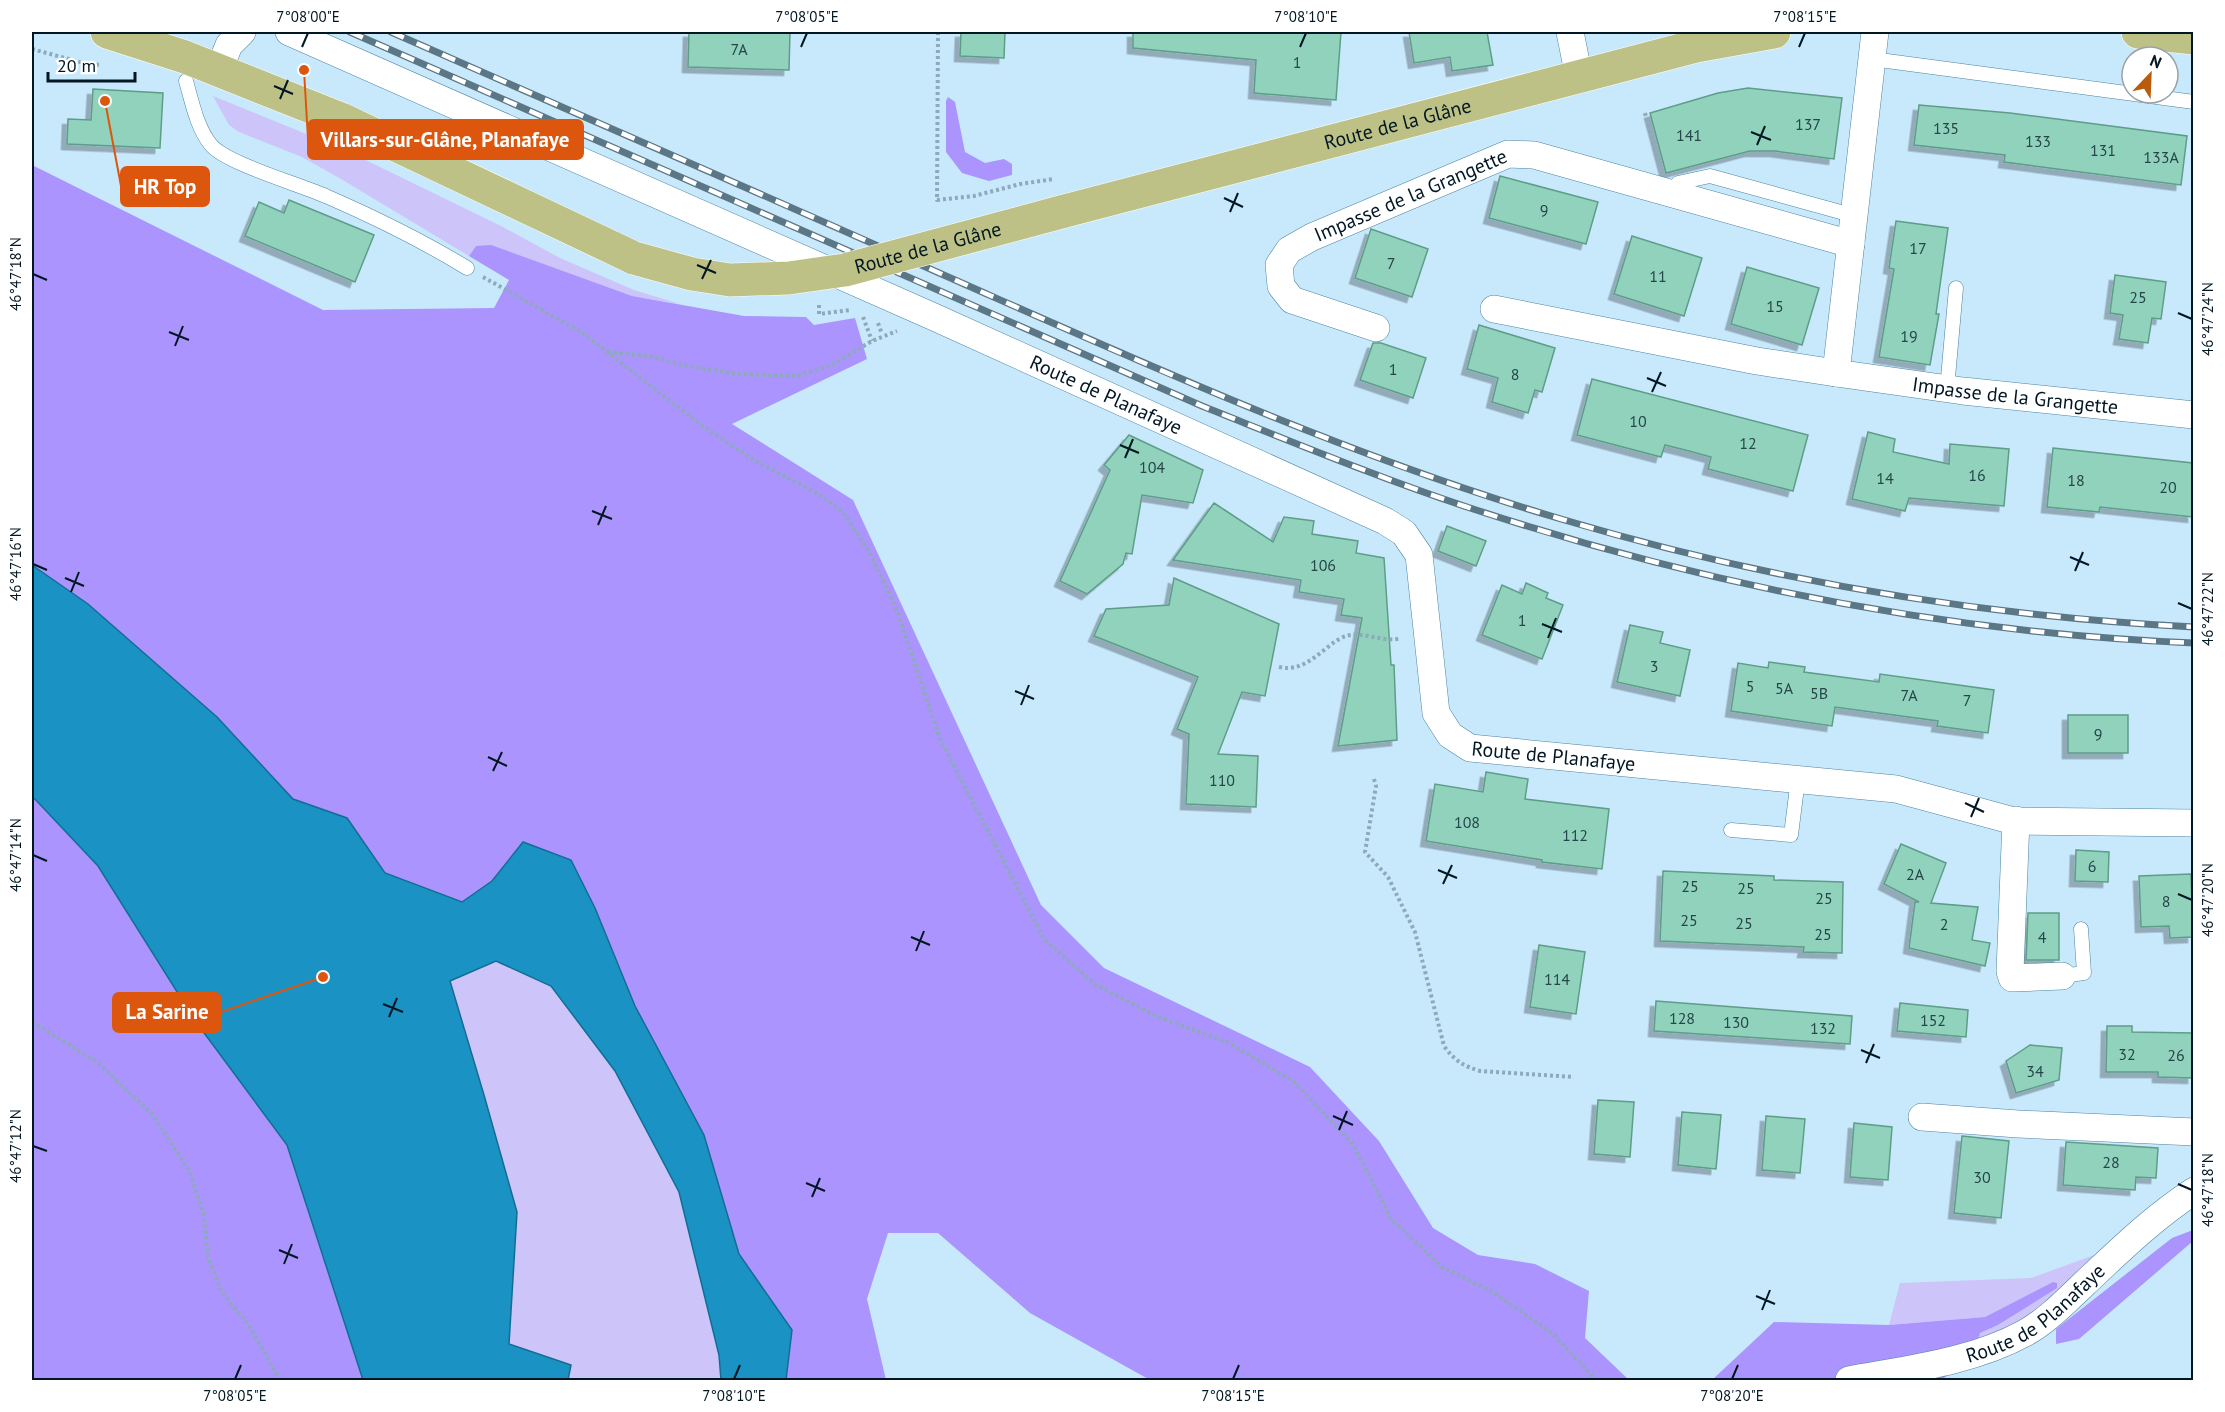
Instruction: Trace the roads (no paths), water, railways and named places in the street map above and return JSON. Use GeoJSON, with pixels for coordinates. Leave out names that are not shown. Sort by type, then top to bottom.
{"type":"FeatureCollection","features":[{"type":"Feature","properties":{"kind":"main road","name":"Route de la Glâne"},"geometry":{"type":"LineString","coordinates":[[107,32],[219,70],[341,119],[634,258],[692,274],[730,280],[789,278],[845,270],[1696,46],[1774,32]]}},
{"type":"Feature","properties":{"kind":"main road"},"geometry":{"type":"LineString","coordinates":[[2139,32],[2193,38]]}},
{"type":"Feature","properties":{"kind":"street"},"geometry":{"type":"LineString","coordinates":[[219,70],[229,45],[242,32]]}},
{"type":"Feature","properties":{"kind":"street","name":"Route de Planafaye"},"geometry":{"type":"LineString","coordinates":[[289,32],[934,317],[1385,520],[1404,533],[1419,555],[1436,712],[1450,735],[1470,748],[1896,789],[2016,820],[2193,823]]}},
{"type":"Feature","properties":{"kind":"street"},"geometry":{"type":"LineString","coordinates":[[1570,32],[1579,77]]}},
{"type":"Feature","properties":{"kind":"street"},"geometry":{"type":"LineString","coordinates":[[1836,373],[1875,32]]}},
{"type":"Feature","properties":{"kind":"street","name":"Impasse de la Grangette"},"geometry":{"type":"LineString","coordinates":[[1376,328],[1292,300],[1281,286],[1279,265],[1289,250],[1312,237],[1508,154],[1534,155],[1851,244]]}},
{"type":"Feature","properties":{"kind":"street","name":"Impasse de la Grangette"},"geometry":{"type":"LineString","coordinates":[[1494,309],[1757,361],[1836,373],[1947,389],[2193,415]]}},
{"type":"Feature","properties":{"kind":"street"},"geometry":{"type":"LineString","coordinates":[[2016,820],[2010,971],[2012,978],[2062,976]]}},
{"type":"Feature","properties":{"kind":"street"},"geometry":{"type":"LineString","coordinates":[[1922,1117],[2193,1132]]}},
{"type":"Feature","properties":{"kind":"street","name":"Route de Planafaye"},"geometry":{"type":"LineString","coordinates":[[1849,1380],[1951,1360],[1997,1346],[2028,1332],[2065,1302],[2132,1238],[2193,1191]]}},
{"type":"Feature","properties":{"kind":"lane"},"geometry":{"type":"LineString","coordinates":[[1872,59],[2193,102]]}},
{"type":"Feature","properties":{"kind":"lane"},"geometry":{"type":"LineString","coordinates":[[186,81],[197,119],[212,145],[231,159],[327,196],[432,247],[467,268]]}},
{"type":"Feature","properties":{"kind":"lane"},"geometry":{"type":"LineString","coordinates":[[1678,183],[1710,176],[1855,216]]}},
{"type":"Feature","properties":{"kind":"lane"},"geometry":{"type":"LineString","coordinates":[[1947,389],[1956,288]]}},
{"type":"Feature","properties":{"kind":"lane"},"geometry":{"type":"LineString","coordinates":[[1731,830],[1791,835],[1798,779]]}},
{"type":"Feature","properties":{"kind":"lane"},"geometry":{"type":"LineString","coordinates":[[2062,976],[2084,973],[2081,929]]}},
{"type":"Feature","properties":{"kind":"water"},"geometry":{"type":"Polygon","coordinates":[[[32,565],[88,604],[217,717],[293,799],[347,818],[385,873],[462,902],[492,881],[523,842],[571,860],[595,908],[635,1006],[704,1135],[739,1254],[792,1330],[786,1380],[721,1380],[719,1355],[679,1192],[615,1071],[551,986],[496,961],[450,981],[517,1212],[509,1344],[571,1365],[568,1380],[363,1380],[287,1145],[196,1022],[98,866],[32,796],[32,565]]]}},
{"type":"Feature","properties":{"kind":"railway"},"geometry":{"type":"LineString","coordinates":[[350,32],[1202,406],[1367,471],[1467,507],[1555,535],[1645,559],[1826,600],[1917,616],[2009,628],[2194,643]]}},
{"type":"Feature","properties":{"kind":"railway"},"geometry":{"type":"LineString","coordinates":[[391,32],[1195,384],[1339,443],[1486,496],[1638,541],[1716,560],[1874,592],[2033,614],[2194,627]]}},
{"type":"Feature","properties":{"kind":"place","name":"Villars-sur-Glâne, Planafaye"},"geometry":{"type":"Point","coordinates":[304,70]}},
{"type":"Feature","properties":{"kind":"place","name":"HR Top"},"geometry":{"type":"Point","coordinates":[105,101]}},
{"type":"Feature","properties":{"kind":"place","name":"La Sarine"},"geometry":{"type":"Point","coordinates":[323,977]}}]}
